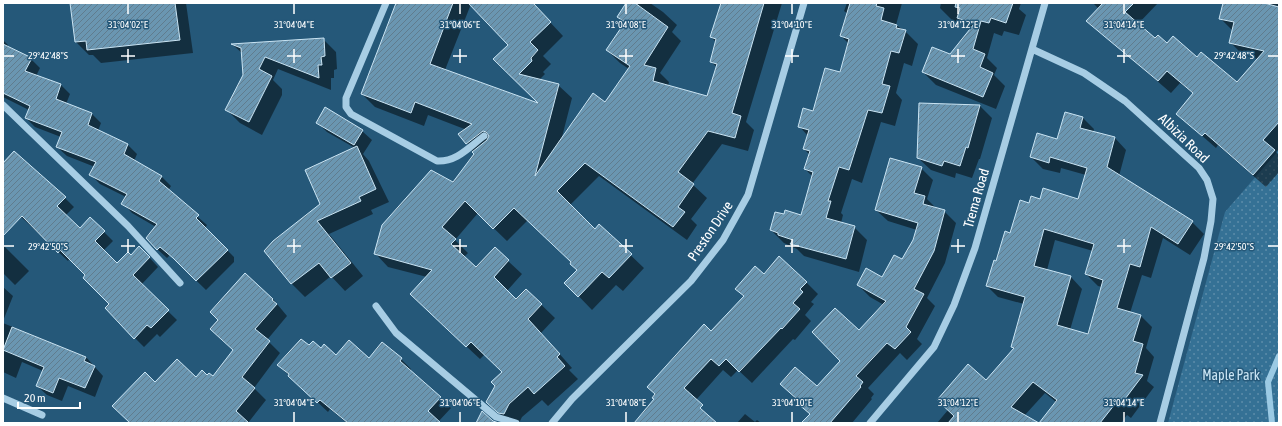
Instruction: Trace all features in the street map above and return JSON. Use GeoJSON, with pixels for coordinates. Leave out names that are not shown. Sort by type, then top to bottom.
{"type":"FeatureCollection","features":[{"type":"Feature","properties":{"kind":"street"},"geometry":{"type":"LineString","coordinates":[[386,3],[346,98],[346,107],[351,114],[437,161],[454,159],[484,136]]}},
{"type":"Feature","properties":{"kind":"street","name":"Preston Drive"},"geometry":{"type":"LineString","coordinates":[[552,423],[572,399],[691,281],[722,240],[748,195],[804,3]]}},
{"type":"Feature","properties":{"kind":"street","name":"Trema Road"},"geometry":{"type":"LineString","coordinates":[[870,423],[934,347],[954,305],[975,248],[1045,3]]}},
{"type":"Feature","properties":{"kind":"street","name":"Albizia Road"},"geometry":{"type":"LineString","coordinates":[[1032,49],[1084,73],[1125,101],[1199,168],[1207,180],[1213,198],[1204,258],[1160,423]]}},
{"type":"Feature","properties":{"kind":"street"},"geometry":{"type":"LineString","coordinates":[[3,105],[128,226],[180,283]]}},
{"type":"Feature","properties":{"kind":"street"},"geometry":{"type":"LineString","coordinates":[[376,306],[396,333],[496,417],[516,423]]}},
{"type":"Feature","properties":{"kind":"street"},"geometry":{"type":"LineString","coordinates":[[3,398],[42,415]]}},
{"type":"Feature","properties":{"kind":"green space","name":"Maple Park"},"geometry":{"type":"Polygon","coordinates":[[[1279,150],[1279,423],[1168,423],[1225,212],[1279,150]]]}},
{"type":"Feature","properties":{"kind":"building"},"geometry":{"type":"Polygon","coordinates":[[[70,3],[175,3],[180,40],[87,50],[86,41],[75,42],[70,3]]]}},
{"type":"Feature","properties":{"kind":"building"},"geometry":{"type":"Polygon","coordinates":[[[396,3],[453,3],[430,64],[538,103],[493,59],[508,45],[468,3],[533,3],[551,22],[530,42],[538,50],[531,58],[532,61],[519,74],[559,84],[535,176],[593,93],[605,102],[630,66],[606,50],[625,22],[617,17],[626,3],[635,3],[668,27],[644,65],[656,68],[653,81],[707,96],[717,64],[710,62],[716,39],[710,37],[721,3],[764,3],[732,113],[741,116],[735,138],[708,131],[678,172],[694,184],[678,207],[685,212],[673,227],[585,163],[557,191],[595,229],[599,224],[632,254],[609,278],[602,272],[578,297],[564,283],[577,270],[570,264],[571,262],[514,208],[493,229],[465,201],[442,227],[456,239],[451,244],[476,267],[495,247],[509,260],[494,277],[516,299],[526,289],[542,304],[528,319],[560,354],[557,357],[565,366],[534,394],[528,387],[509,404],[504,414],[498,413],[486,402],[495,386],[491,382],[502,372],[471,342],[466,347],[410,294],[432,270],[374,254],[382,225],[431,170],[453,182],[474,154],[472,152],[487,140],[489,136],[483,131],[466,144],[458,134],[472,124],[415,102],[411,113],[361,94],[396,3]]]}},
{"type":"Feature","properties":{"kind":"building"},"geometry":{"type":"Polygon","coordinates":[[[850,3],[877,3],[876,6],[884,8],[881,20],[897,25],[896,28],[906,30],[899,53],[891,51],[882,84],[890,86],[882,113],[868,110],[849,170],[839,167],[828,201],[831,201],[826,218],[855,226],[846,259],[790,244],[793,240],[778,235],[778,233],[770,230],[775,212],[784,214],[785,210],[801,215],[813,172],[804,169],[810,151],[803,149],[809,130],[798,127],[803,108],[813,111],[825,68],[840,72],[849,39],[840,36],[850,3]]]}},
{"type":"Feature","properties":{"kind":"building"},"geometry":{"type":"Polygon","coordinates":[[[956,3],[1013,3],[1006,23],[991,18],[989,23],[981,21],[973,49],[985,54],[980,67],[993,73],[983,97],[922,72],[932,47],[950,54],[974,24],[957,18],[960,8],[955,7],[956,3]]]}},
{"type":"Feature","properties":{"kind":"building"},"geometry":{"type":"Polygon","coordinates":[[[1103,3],[1134,3],[1125,12],[1155,38],[1158,35],[1167,43],[1173,36],[1197,57],[1201,52],[1237,82],[1264,51],[1229,43],[1234,22],[1219,19],[1223,3],[1264,3],[1279,7],[1279,122],[1263,140],[1275,150],[1253,175],[1205,133],[1202,136],[1176,114],[1193,93],[1167,71],[1158,81],[1086,21],[1103,3]]]}},
{"type":"Feature","properties":{"kind":"building"},"geometry":{"type":"Polygon","coordinates":[[[324,38],[325,56],[321,57],[322,65],[318,65],[319,78],[265,57],[259,69],[272,76],[249,122],[225,110],[243,75],[241,48],[231,44],[324,38]]]}},
{"type":"Feature","properties":{"kind":"building"},"geometry":{"type":"Polygon","coordinates":[[[3,44],[32,58],[25,71],[61,84],[56,99],[92,113],[88,125],[128,144],[124,154],[162,176],[159,181],[199,215],[196,218],[228,250],[196,281],[173,258],[160,247],[157,250],[146,238],[157,224],[121,204],[127,194],[89,175],[96,162],[56,147],[62,132],[25,118],[30,106],[3,93],[3,44]]]}},
{"type":"Feature","properties":{"kind":"building"},"geometry":{"type":"Polygon","coordinates":[[[919,103],[980,105],[968,148],[966,147],[960,166],[944,161],[942,166],[917,158],[919,103]]]}},
{"type":"Feature","properties":{"kind":"building"},"geometry":{"type":"Polygon","coordinates":[[[325,107],[363,130],[354,145],[316,123],[325,107]]]}},
{"type":"Feature","properties":{"kind":"building"},"geometry":{"type":"Polygon","coordinates":[[[1065,112],[1083,117],[1080,128],[1115,137],[1107,167],[1193,221],[1178,244],[1151,227],[1140,267],[1130,264],[1117,308],[1141,315],[1133,341],[1143,344],[1135,373],[1143,375],[1119,407],[1115,404],[1100,423],[1039,423],[948,423],[954,416],[937,400],[968,364],[986,380],[1014,348],[1011,347],[1025,297],[986,286],[994,260],[996,261],[1005,231],[1010,233],[1020,200],[1029,203],[1031,196],[1040,199],[1043,188],[1078,199],[1087,168],[1050,157],[1049,163],[1030,157],[1037,133],[1057,139],[1065,112]],[[1044,229],[1034,266],[1071,276],[1057,325],[1088,334],[1103,280],[1085,274],[1094,244],[1044,229]],[[1033,382],[1011,407],[1039,423],[1057,400],[1033,382]]]}},
{"type":"Feature","properties":{"kind":"building"},"geometry":{"type":"Polygon","coordinates":[[[357,146],[376,189],[359,197],[361,201],[317,221],[351,263],[331,278],[319,263],[291,284],[264,251],[273,241],[320,204],[305,170],[357,146]]]}},
{"type":"Feature","properties":{"kind":"building"},"geometry":{"type":"Polygon","coordinates":[[[14,151],[66,197],[57,206],[80,228],[90,217],[105,231],[95,241],[117,263],[128,252],[131,255],[139,246],[150,257],[133,275],[169,310],[151,328],[147,325],[134,339],[105,308],[109,304],[83,278],[85,275],[60,250],[58,253],[22,216],[3,236],[3,163],[14,151]]]}},
{"type":"Feature","properties":{"kind":"building"},"geometry":{"type":"Polygon","coordinates":[[[890,158],[922,167],[914,193],[925,196],[923,204],[945,210],[934,251],[914,289],[924,294],[906,327],[911,332],[895,349],[887,343],[856,376],[863,382],[860,386],[861,387],[830,423],[801,423],[810,414],[797,403],[799,401],[780,384],[795,367],[817,386],[840,361],[812,332],[835,308],[859,330],[886,301],[857,285],[866,268],[882,277],[894,255],[902,259],[913,240],[918,223],[875,210],[890,158]]]}},
{"type":"Feature","properties":{"kind":"building"},"geometry":{"type":"Polygon","coordinates":[[[779,256],[807,282],[800,289],[803,292],[793,303],[800,309],[739,372],[726,359],[719,366],[711,359],[684,388],[703,405],[700,408],[717,423],[634,423],[654,399],[652,398],[655,394],[647,387],[704,324],[711,331],[744,296],[735,289],[755,266],[764,274],[779,256]]]}},
{"type":"Feature","properties":{"kind":"building"},"geometry":{"type":"Polygon","coordinates":[[[245,273],[277,304],[255,329],[270,341],[242,377],[255,388],[236,411],[249,423],[130,423],[112,406],[145,372],[155,382],[177,359],[196,377],[202,370],[207,375],[209,373],[213,376],[233,350],[210,329],[218,320],[210,312],[245,273]]]}},
{"type":"Feature","properties":{"kind":"building"},"geometry":{"type":"Polygon","coordinates":[[[12,327],[86,357],[84,361],[95,366],[85,388],[59,378],[53,393],[36,386],[44,367],[3,350],[12,327]]]}},
{"type":"Feature","properties":{"kind":"building"},"geometry":{"type":"Polygon","coordinates":[[[301,339],[309,345],[313,341],[321,348],[324,344],[336,355],[349,340],[369,358],[382,342],[402,358],[400,361],[441,397],[428,411],[441,423],[348,423],[320,400],[317,403],[288,376],[289,374],[277,365],[301,339]]]}},
{"type":"Feature","properties":{"kind":"building"},"geometry":{"type":"Polygon","coordinates":[[[482,411],[493,421],[499,423],[476,423],[482,411]]]}},
{"type":"Feature","properties":{"kind":"waterway"},"geometry":{"type":"LineString","coordinates":[[1272,423],[1268,382],[1279,356]]}}]}
